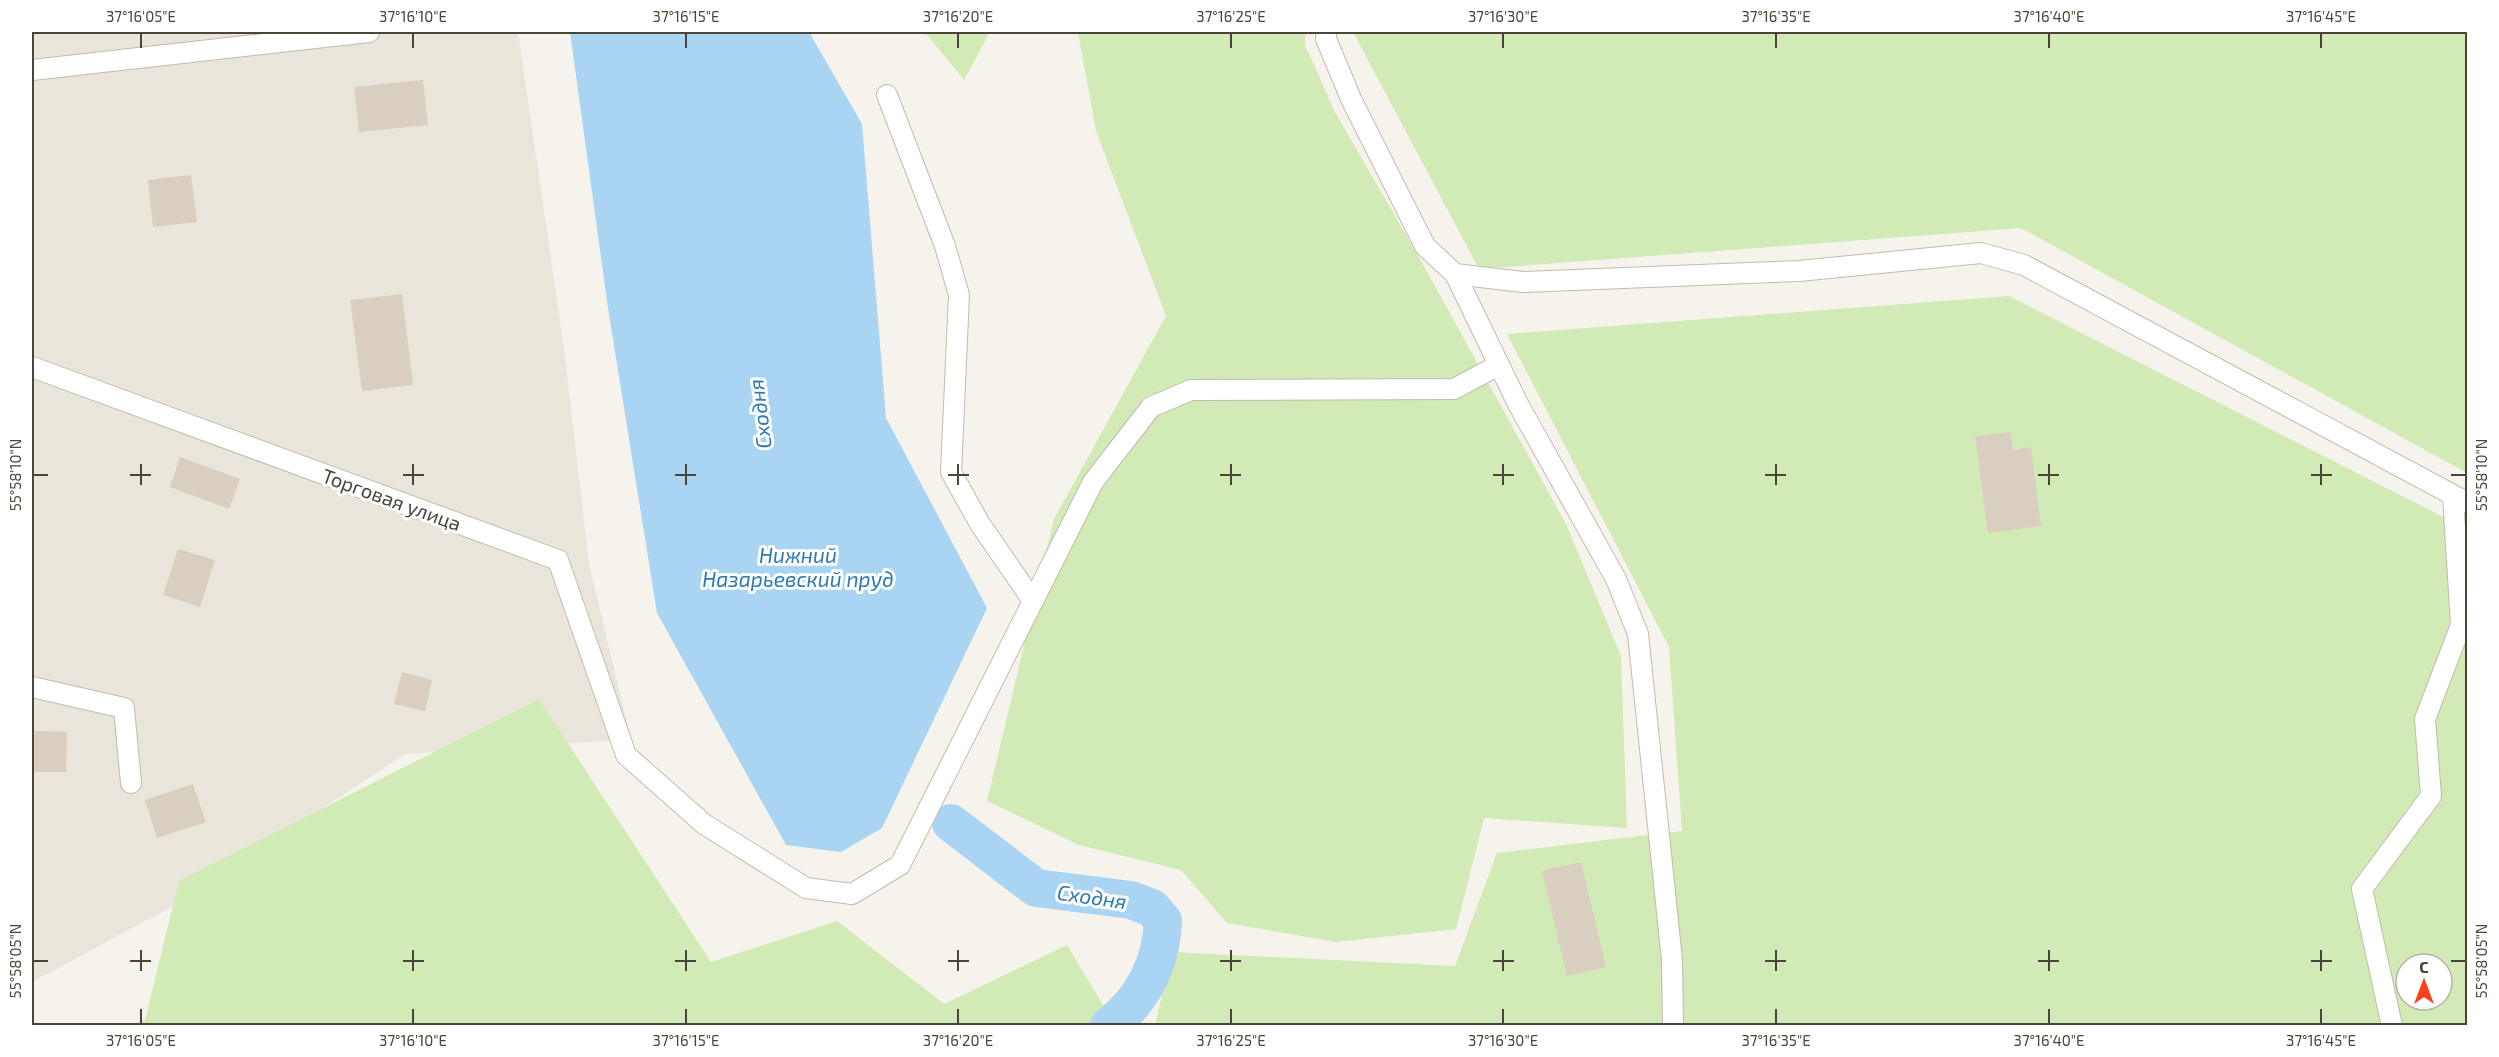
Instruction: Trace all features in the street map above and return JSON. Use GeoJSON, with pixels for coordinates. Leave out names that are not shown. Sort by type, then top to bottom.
{"type":"FeatureCollection","features":[{"type":"Feature","properties":{"kind":"street"},"geometry":{"type":"LineString","coordinates":[[32,70],[293,36],[369,32]]}},
{"type":"Feature","properties":{"kind":"street"},"geometry":{"type":"LineString","coordinates":[[1326,32],[1326,39],[1352,101],[1425,246],[1455,274],[1518,404],[1616,579],[1638,634],[1672,960],[1673,1026]]}},
{"type":"Feature","properties":{"kind":"street"},"geometry":{"type":"LineString","coordinates":[[887,95],[945,246],[959,295],[951,472],[980,524],[1033,601],[1093,482],[1150,407],[1191,390],[1454,389],[1499,365]]}},
{"type":"Feature","properties":{"kind":"street"},"geometry":{"type":"LineString","coordinates":[[1455,274],[1523,282],[1798,271],[1981,253],[2024,265],[2460,499],[2461,625],[2425,719],[2431,796],[2362,889],[2392,1026]]}},
{"type":"Feature","properties":{"kind":"street","name":"Торговая улица"},"geometry":{"type":"LineString","coordinates":[[32,367],[558,560],[626,755],[704,824],[806,888],[852,894],[900,865],[1033,601]]}},
{"type":"Feature","properties":{"kind":"street"},"geometry":{"type":"LineString","coordinates":[[32,687],[124,708],[131,783]]}},
{"type":"Feature","properties":{"kind":"shaded area"},"geometry":{"type":"Polygon","coordinates":[[[32,32],[518,32],[564,349],[589,564],[631,739],[405,754],[179,903],[32,982],[32,32]]]}},
{"type":"Feature","properties":{"kind":"green space"},"geometry":{"type":"Polygon","coordinates":[[[925,32],[990,32],[964,80],[925,32]]]}},
{"type":"Feature","properties":{"kind":"green space"},"geometry":{"type":"Polygon","coordinates":[[[1078,32],[1305,32],[1305,45],[1335,112],[1425,268],[1566,524],[1621,656],[1627,828],[1484,818],[1456,929],[1336,942],[1227,923],[1181,870],[1079,845],[987,801],[1054,519],[1166,316],[1096,131],[1078,32]]]}},
{"type":"Feature","properties":{"kind":"green space"},"geometry":{"type":"Polygon","coordinates":[[[1353,32],[2467,32],[2467,473],[2021,228],[1479,269],[1353,32]]]}},
{"type":"Feature","properties":{"kind":"green space"},"geometry":{"type":"Polygon","coordinates":[[[2009,296],[2467,529],[2467,1025],[1155,1026],[1172,952],[1455,966],[1497,853],[1682,831],[1669,647],[1507,334],[2009,296]]]}},
{"type":"Feature","properties":{"kind":"green space"},"geometry":{"type":"Polygon","coordinates":[[[539,699],[711,962],[837,921],[944,1004],[1067,945],[1115,1025],[134,1025],[145,1020],[179,881],[539,699]]]}},
{"type":"Feature","properties":{"kind":"water","name":"Нижний Назарьевский пруд"},"geometry":{"type":"Polygon","coordinates":[[[570,32],[809,32],[862,124],[886,418],[987,608],[882,828],[841,852],[786,845],[657,613],[608,308],[570,32]]]}},
{"type":"Feature","properties":{"kind":"building"},"geometry":{"type":"Polygon","coordinates":[[[423,80],[428,125],[359,132],[354,87],[423,80]]]}},
{"type":"Feature","properties":{"kind":"building"},"geometry":{"type":"Polygon","coordinates":[[[191,175],[197,222],[153,227],[148,180],[191,175]]]}},
{"type":"Feature","properties":{"kind":"building"},"geometry":{"type":"Polygon","coordinates":[[[402,294],[413,385],[362,391],[350,300],[402,294]]]}},
{"type":"Feature","properties":{"kind":"building"},"geometry":{"type":"Polygon","coordinates":[[[2011,432],[2013,450],[2031,447],[2041,526],[1988,533],[1975,436],[2011,432]]]}},
{"type":"Feature","properties":{"kind":"building"},"geometry":{"type":"Polygon","coordinates":[[[180,457],[240,479],[229,509],[170,487],[180,457]]]}},
{"type":"Feature","properties":{"kind":"building"},"geometry":{"type":"Polygon","coordinates":[[[178,549],[215,560],[200,607],[163,595],[178,549]]]}},
{"type":"Feature","properties":{"kind":"building"},"geometry":{"type":"Polygon","coordinates":[[[402,672],[432,680],[425,711],[394,704],[402,672]]]}},
{"type":"Feature","properties":{"kind":"building"},"geometry":{"type":"Polygon","coordinates":[[[32,731],[67,732],[66,772],[32,772],[32,731]]]}},
{"type":"Feature","properties":{"kind":"building"},"geometry":{"type":"Polygon","coordinates":[[[193,784],[206,822],[157,838],[145,800],[193,784]]]}},
{"type":"Feature","properties":{"kind":"building"},"geometry":{"type":"Polygon","coordinates":[[[1581,862],[1606,967],[1567,976],[1542,871],[1581,862]]]}},
{"type":"Feature","properties":{"kind":"waterway","name":"Сходня"},"geometry":{"type":"LineString","coordinates":[[951,823],[1036,888],[1131,900],[1152,908],[1163,921],[1159,952],[1148,980],[1132,1004],[1109,1026]]}}]}
